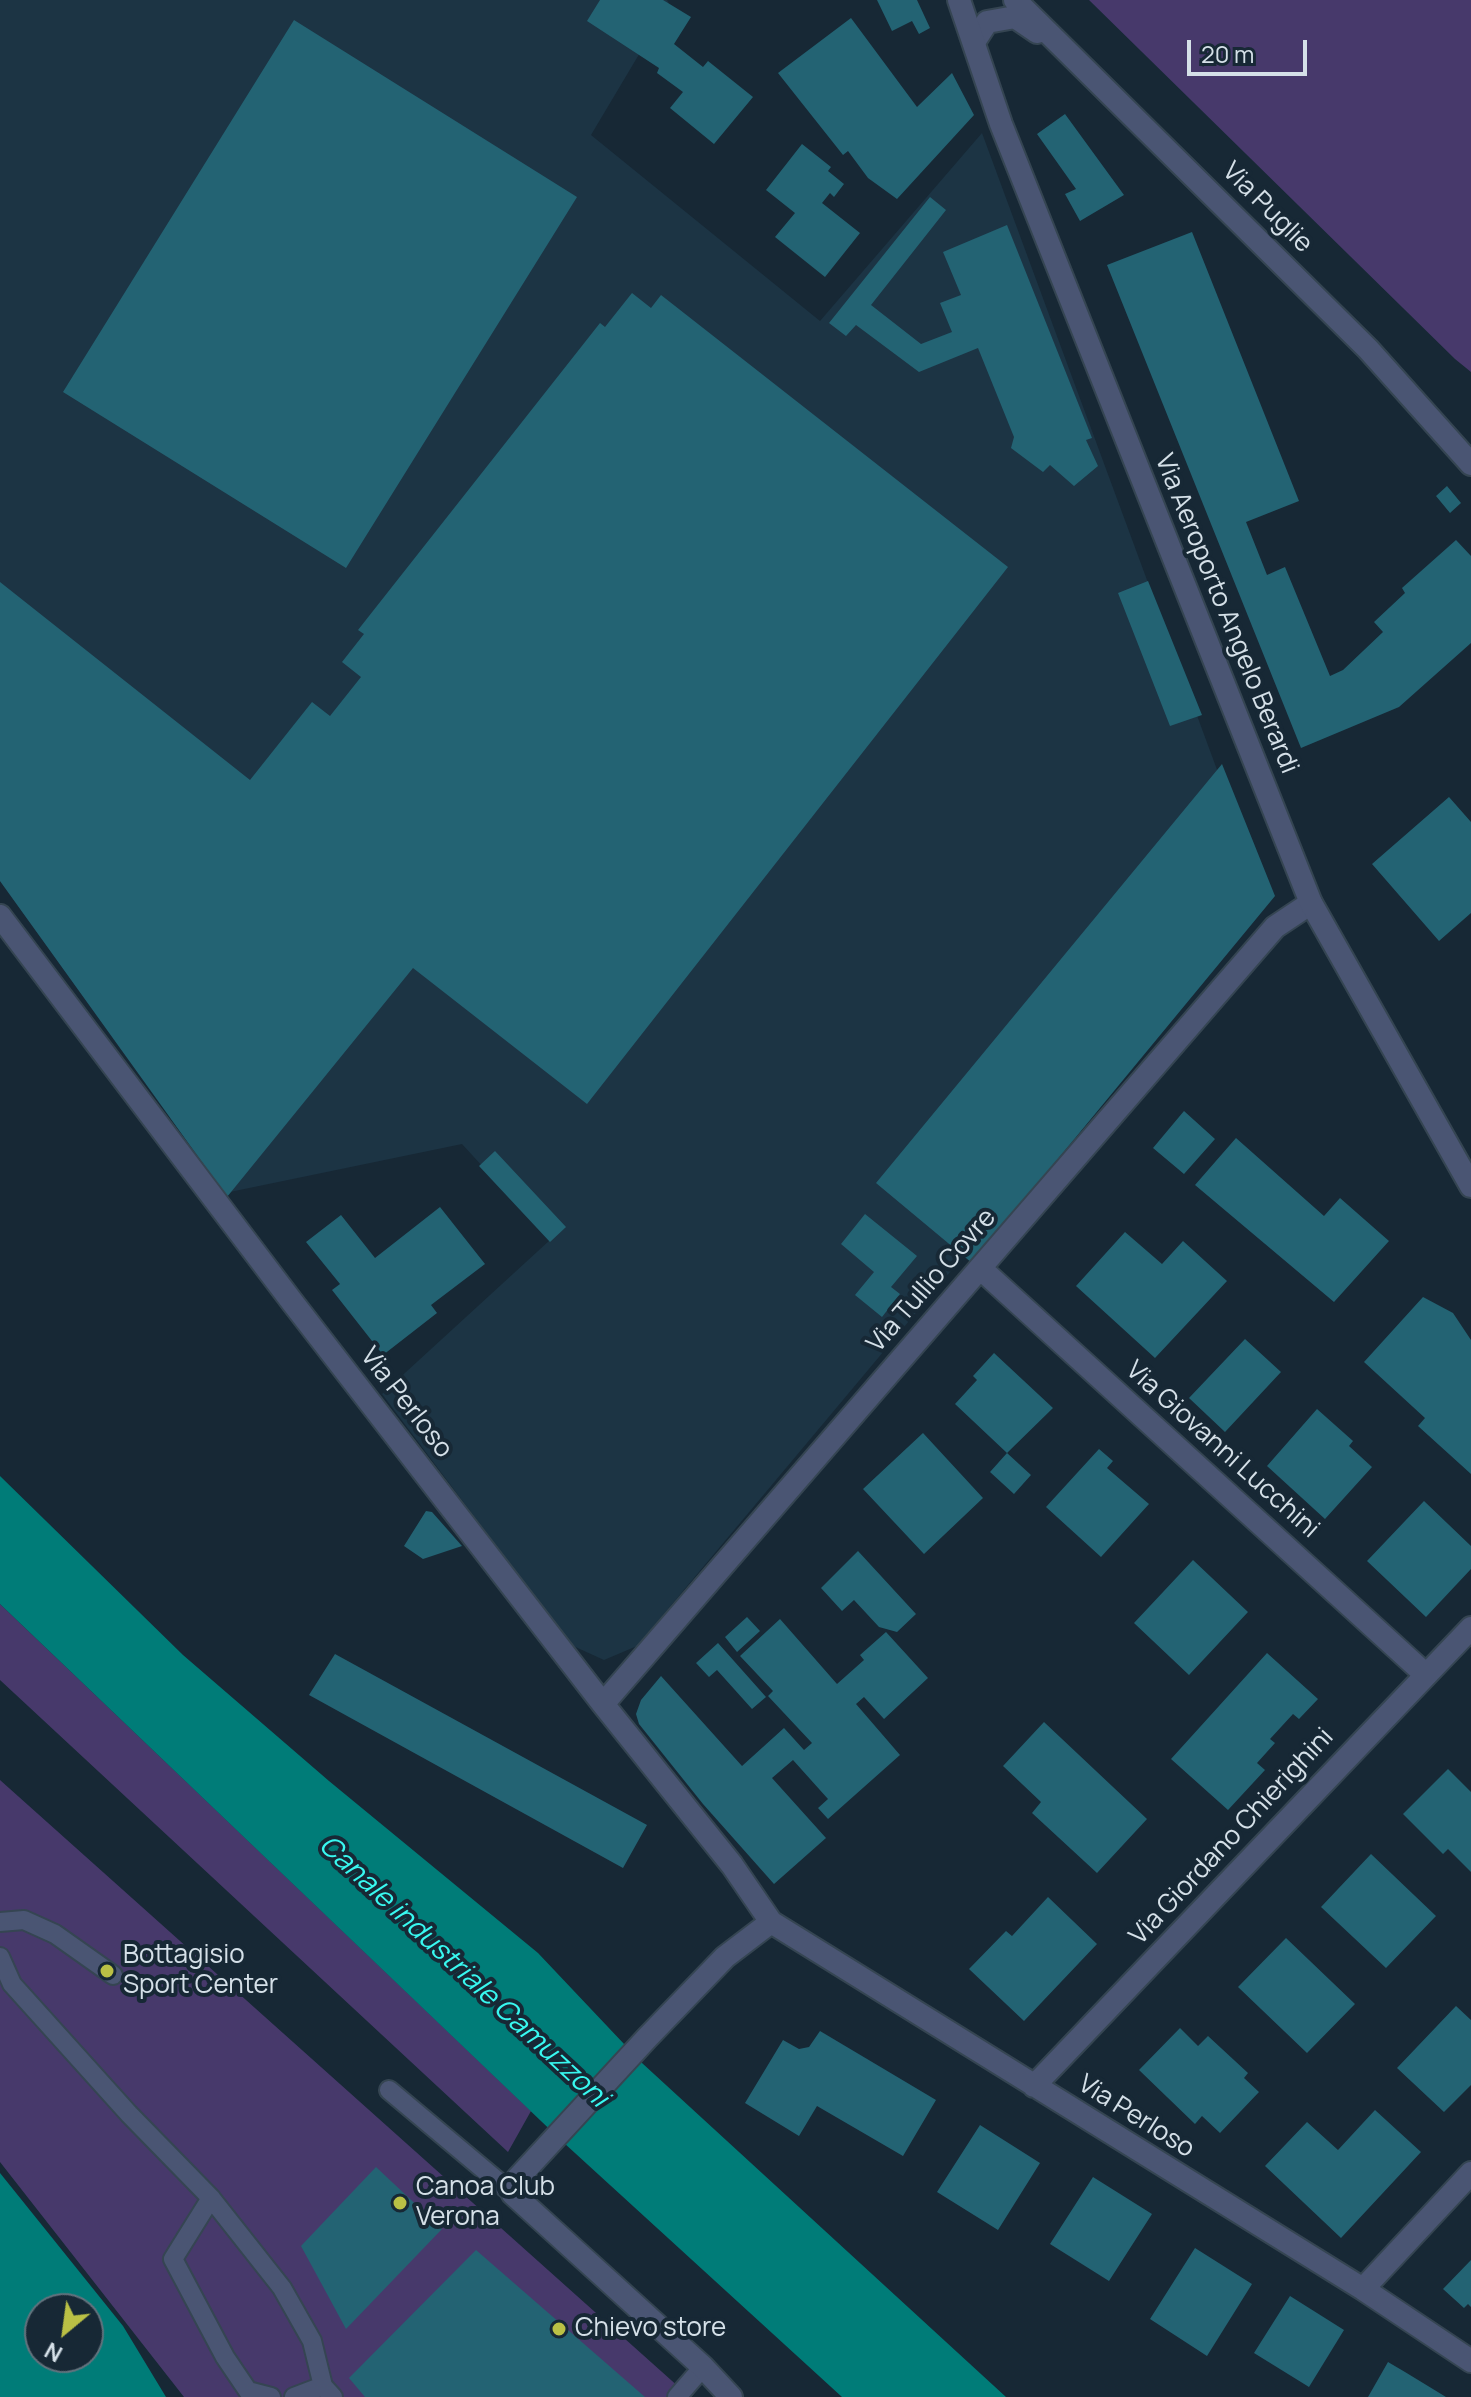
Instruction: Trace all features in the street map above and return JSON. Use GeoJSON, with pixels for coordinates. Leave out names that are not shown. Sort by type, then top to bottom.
{"type":"FeatureCollection","features":[{"type":"Feature","properties":{"kind":"street","name":"Via Aeroporto Angelo Berardi"},"geometry":{"type":"LineString","coordinates":[[959,0],[1001,124],[1311,903],[1471,1186]]}},
{"type":"Feature","properties":{"kind":"street","name":"Via Puglie"},"geometry":{"type":"LineString","coordinates":[[1015,0],[1368,349],[1471,464]]}},
{"type":"Feature","properties":{"kind":"street"},"geometry":{"type":"LineString","coordinates":[[974,42],[987,22],[1015,17],[1086,67]]}},
{"type":"Feature","properties":{"kind":"street","name":"Via Tullio Covre"},"geometry":{"type":"LineString","coordinates":[[603,1704],[1275,927],[1311,903]]}},
{"type":"Feature","properties":{"kind":"street","name":"Via Perloso"},"geometry":{"type":"LineString","coordinates":[[0,916],[603,1704],[732,1865],[771,1922],[1363,2289],[1471,2361]]}},
{"type":"Feature","properties":{"kind":"street","name":"Via Giovanni Lucchini"},"geometry":{"type":"LineString","coordinates":[[980,1268],[1425,1674]]}},
{"type":"Feature","properties":{"kind":"street","name":"Via Giordano Chierighini"},"geometry":{"type":"LineString","coordinates":[[1034,2086],[1471,1628]]}},
{"type":"Feature","properties":{"kind":"street"},"geometry":{"type":"LineString","coordinates":[[731,2397],[703,2367],[513,2194],[518,2178],[647,2038],[725,1957],[771,1922]]}},
{"type":"Feature","properties":{"kind":"street"},"geometry":{"type":"LineString","coordinates":[[1363,2289],[1471,2173]]}},
{"type":"Feature","properties":{"kind":"lane"},"geometry":{"type":"LineString","coordinates":[[0,1922],[24,1920],[55,1934],[113,1975]]}},
{"type":"Feature","properties":{"kind":"lane"},"geometry":{"type":"LineString","coordinates":[[0,1957],[12,1984],[129,2114],[211,2198],[282,2288],[312,2341],[328,2391],[294,2397]]}},
{"type":"Feature","properties":{"kind":"lane"},"geometry":{"type":"LineString","coordinates":[[389,2090],[513,2194]]}},
{"type":"Feature","properties":{"kind":"lane"},"geometry":{"type":"LineString","coordinates":[[211,2198],[173,2259],[225,2357],[248,2391],[271,2397]]}},
{"type":"Feature","properties":{"kind":"lane"},"geometry":{"type":"LineString","coordinates":[[677,2397],[703,2367]]}},
{"type":"Feature","properties":{"kind":"shaded area"},"geometry":{"type":"Polygon","coordinates":[[[0,0],[667,0],[669,4],[591,135],[820,321],[982,133],[1264,897],[637,1646],[604,1660],[571,1645],[382,1394],[550,1240],[462,1144],[225,1193],[0,881],[0,0]]]}},
{"type":"Feature","properties":{"kind":"shaded area"},"geometry":{"type":"Polygon","coordinates":[[[1089,0],[1471,0],[1471,372],[1455,359],[1089,0]]]}},
{"type":"Feature","properties":{"kind":"shaded area"},"geometry":{"type":"Polygon","coordinates":[[[0,1604],[531,2111],[508,2152],[0,1680],[0,1604]]]}},
{"type":"Feature","properties":{"kind":"shaded area","name":"Bottagisio Sport Center"},"geometry":{"type":"Polygon","coordinates":[[[0,1780],[690,2397],[184,2397],[0,2162],[0,1780]]]}},
{"type":"Feature","properties":{"kind":"water","name":"Canale industriale Camuzzoni"},"geometry":{"type":"Polygon","coordinates":[[[0,1476],[183,1655],[329,1781],[538,1953],[642,2063],[1006,2397],[842,2397],[564,2143],[0,1604],[0,1476]]]}},
{"type":"Feature","properties":{"kind":"water"},"geometry":{"type":"Polygon","coordinates":[[[0,2173],[96,2293],[24,2293],[24,2373],[104,2373],[104,2302],[123,2326],[166,2397],[0,2397],[0,2173]]]}},
{"type":"Feature","properties":{"kind":"building"},"geometry":{"type":"Polygon","coordinates":[[[600,0],[663,0],[691,17],[674,44],[703,67],[708,61],[753,97],[714,144],[670,108],[683,92],[657,73],[659,68],[587,21],[600,0]]]}},
{"type":"Feature","properties":{"kind":"building"},"geometry":{"type":"Polygon","coordinates":[[[877,0],[917,0],[930,28],[919,34],[912,21],[892,31],[877,0]]]}},
{"type":"Feature","properties":{"kind":"building"},"geometry":{"type":"Polygon","coordinates":[[[851,18],[917,107],[952,73],[974,115],[897,199],[868,178],[848,151],[843,155],[778,73],[851,18]]]}},
{"type":"Feature","properties":{"kind":"building"},"geometry":{"type":"Polygon","coordinates":[[[294,20],[577,197],[346,568],[63,392],[294,20]]]}},
{"type":"Feature","properties":{"kind":"building"},"geometry":{"type":"Polygon","coordinates":[[[1065,114],[1124,195],[1080,221],[1065,194],[1076,189],[1037,134],[1065,114]]]}},
{"type":"Feature","properties":{"kind":"building"},"geometry":{"type":"Polygon","coordinates":[[[802,144],[831,167],[828,171],[844,184],[834,197],[830,193],[822,203],[860,233],[825,277],[775,237],[795,213],[766,190],[802,144]]]}},
{"type":"Feature","properties":{"kind":"building"},"geometry":{"type":"Polygon","coordinates":[[[930,197],[946,210],[871,305],[921,344],[952,332],[940,303],[961,295],[943,252],[1007,225],[1092,438],[1086,440],[1098,466],[1074,486],[1050,465],[1043,472],[1011,448],[1014,437],[978,348],[919,372],[856,325],[846,336],[829,323],[930,197]]]}},
{"type":"Feature","properties":{"kind":"building"},"geometry":{"type":"Polygon","coordinates":[[[1192,232],[1299,501],[1246,522],[1267,575],[1285,567],[1330,676],[1343,670],[1383,632],[1374,622],[1405,593],[1402,588],[1456,540],[1471,556],[1471,643],[1399,707],[1301,748],[1107,265],[1192,232]]]}},
{"type":"Feature","properties":{"kind":"building"},"geometry":{"type":"Polygon","coordinates":[[[632,293],[651,308],[661,295],[1008,567],[587,1104],[413,968],[227,1197],[0,881],[0,582],[250,780],[312,702],[330,716],[361,677],[342,662],[364,634],[358,630],[600,323],[605,327],[632,293]]]}},
{"type":"Feature","properties":{"kind":"building"},"geometry":{"type":"Polygon","coordinates":[[[1447,486],[1461,503],[1450,513],[1436,496],[1447,486]]]}},
{"type":"Feature","properties":{"kind":"building"},"geometry":{"type":"Polygon","coordinates":[[[1148,581],[1202,715],[1170,726],[1118,593],[1148,581]]]}},
{"type":"Feature","properties":{"kind":"building"},"geometry":{"type":"Polygon","coordinates":[[[1222,764],[1275,896],[972,1263],[876,1183],[1222,764]]]}},
{"type":"Feature","properties":{"kind":"building"},"geometry":{"type":"Polygon","coordinates":[[[1449,797],[1471,822],[1471,913],[1439,941],[1372,864],[1449,797]]]}},
{"type":"Feature","properties":{"kind":"building"},"geometry":{"type":"Polygon","coordinates":[[[1184,1111],[1215,1139],[1184,1174],[1153,1148],[1184,1111]]]}},
{"type":"Feature","properties":{"kind":"building"},"geometry":{"type":"Polygon","coordinates":[[[1236,1138],[1324,1216],[1340,1198],[1389,1241],[1334,1302],[1195,1185],[1236,1138]]]}},
{"type":"Feature","properties":{"kind":"building"},"geometry":{"type":"Polygon","coordinates":[[[495,1151],[566,1227],[550,1242],[479,1166],[495,1151]]]}},
{"type":"Feature","properties":{"kind":"building"},"geometry":{"type":"Polygon","coordinates":[[[440,1207],[485,1264],[431,1305],[437,1313],[383,1355],[332,1290],[340,1284],[306,1242],[341,1215],[375,1258],[440,1207]]]}},
{"type":"Feature","properties":{"kind":"building"},"geometry":{"type":"Polygon","coordinates":[[[865,1214],[917,1256],[891,1287],[900,1294],[882,1317],[855,1295],[874,1272],[841,1244],[865,1214]]]}},
{"type":"Feature","properties":{"kind":"building"},"geometry":{"type":"Polygon","coordinates":[[[1125,1232],[1162,1264],[1183,1241],[1227,1281],[1155,1358],[1076,1286],[1125,1232]]]}},
{"type":"Feature","properties":{"kind":"building"},"geometry":{"type":"Polygon","coordinates":[[[1423,1297],[1453,1313],[1471,1340],[1471,1474],[1418,1426],[1425,1418],[1364,1362],[1423,1297]]]}},
{"type":"Feature","properties":{"kind":"building"},"geometry":{"type":"Polygon","coordinates":[[[1245,1339],[1281,1372],[1225,1432],[1189,1398],[1245,1339]]]}},
{"type":"Feature","properties":{"kind":"building"},"geometry":{"type":"Polygon","coordinates":[[[994,1353],[1053,1408],[1007,1453],[955,1404],[977,1380],[973,1376],[994,1353]]]}},
{"type":"Feature","properties":{"kind":"building"},"geometry":{"type":"Polygon","coordinates":[[[1317,1409],[1353,1441],[1349,1446],[1372,1467],[1325,1519],[1267,1466],[1317,1409]]]}},
{"type":"Feature","properties":{"kind":"building"},"geometry":{"type":"Polygon","coordinates":[[[923,1433],[983,1498],[924,1554],[863,1489],[923,1433]]]}},
{"type":"Feature","properties":{"kind":"building"},"geometry":{"type":"Polygon","coordinates":[[[1099,1449],[1113,1461],[1107,1468],[1149,1504],[1101,1557],[1046,1507],[1099,1449]]]}},
{"type":"Feature","properties":{"kind":"building"},"geometry":{"type":"Polygon","coordinates":[[[1007,1453],[1031,1475],[1014,1494],[990,1472],[1007,1453]]]}},
{"type":"Feature","properties":{"kind":"building"},"geometry":{"type":"Polygon","coordinates":[[[1424,1501],[1471,1546],[1471,1569],[1426,1617],[1367,1561],[1424,1501]]]}},
{"type":"Feature","properties":{"kind":"building"},"geometry":{"type":"Polygon","coordinates":[[[426,1511],[432,1512],[462,1546],[423,1559],[404,1546],[426,1511]]]}},
{"type":"Feature","properties":{"kind":"building"},"geometry":{"type":"Polygon","coordinates":[[[858,1551],[916,1614],[897,1632],[879,1627],[854,1600],[842,1611],[821,1588],[858,1551]]]}},
{"type":"Feature","properties":{"kind":"building"},"geometry":{"type":"Polygon","coordinates":[[[1193,1560],[1248,1612],[1189,1675],[1134,1623],[1193,1560]]]}},
{"type":"Feature","properties":{"kind":"building"},"geometry":{"type":"Polygon","coordinates":[[[747,1617],[760,1631],[737,1652],[725,1637],[747,1617]]]}},
{"type":"Feature","properties":{"kind":"building"},"geometry":{"type":"Polygon","coordinates":[[[780,1619],[837,1684],[864,1660],[860,1655],[886,1632],[928,1678],[884,1719],[864,1697],[856,1704],[900,1755],[828,1819],[818,1808],[828,1799],[793,1760],[772,1778],[826,1838],[774,1884],[703,1804],[639,1724],[636,1714],[641,1700],[661,1676],[742,1766],[784,1728],[804,1750],[812,1743],[768,1696],[773,1691],[740,1656],[780,1619]]]}},
{"type":"Feature","properties":{"kind":"building"},"geometry":{"type":"Polygon","coordinates":[[[718,1643],[766,1697],[752,1709],[717,1670],[709,1677],[696,1663],[718,1643]]]}},
{"type":"Feature","properties":{"kind":"building"},"geometry":{"type":"Polygon","coordinates":[[[1267,1653],[1318,1699],[1299,1719],[1293,1714],[1270,1739],[1275,1743],[1257,1763],[1265,1770],[1228,1810],[1171,1759],[1267,1653]]]}},
{"type":"Feature","properties":{"kind":"building"},"geometry":{"type":"Polygon","coordinates":[[[335,1654],[647,1825],[623,1868],[309,1695],[335,1654]]]}},
{"type":"Feature","properties":{"kind":"building"},"geometry":{"type":"Polygon","coordinates":[[[1044,1722],[1147,1819],[1097,1873],[1032,1813],[1041,1802],[1003,1766],[1044,1722]]]}},
{"type":"Feature","properties":{"kind":"building"},"geometry":{"type":"Polygon","coordinates":[[[1448,1769],[1471,1792],[1471,1872],[1448,1849],[1443,1854],[1403,1814],[1448,1769]]]}},
{"type":"Feature","properties":{"kind":"building"},"geometry":{"type":"Polygon","coordinates":[[[1371,1854],[1436,1916],[1386,1968],[1321,1907],[1371,1854]]]}},
{"type":"Feature","properties":{"kind":"building"},"geometry":{"type":"Polygon","coordinates":[[[1048,1897],[1097,1944],[1024,2021],[969,1969],[1006,1931],[1012,1936],[1048,1897]]]}},
{"type":"Feature","properties":{"kind":"building"},"geometry":{"type":"Polygon","coordinates":[[[1286,1938],[1355,2004],[1307,2053],[1238,1987],[1286,1938]]]}},
{"type":"Feature","properties":{"kind":"building"},"geometry":{"type":"Polygon","coordinates":[[[1456,2006],[1471,2020],[1471,2085],[1444,2112],[1397,2068],[1456,2006]]]}},
{"type":"Feature","properties":{"kind":"building"},"geometry":{"type":"Polygon","coordinates":[[[1180,2028],[1198,2046],[1208,2036],[1248,2073],[1244,2078],[1259,2092],[1220,2133],[1202,2116],[1195,2124],[1139,2070],[1180,2028]]]}},
{"type":"Feature","properties":{"kind":"building"},"geometry":{"type":"Polygon","coordinates":[[[820,2031],[936,2100],[903,2156],[817,2106],[799,2136],[745,2103],[783,2040],[799,2049],[809,2047],[820,2031]]]}},
{"type":"Feature","properties":{"kind":"building"},"geometry":{"type":"Polygon","coordinates":[[[1375,2110],[1421,2152],[1341,2238],[1265,2166],[1307,2122],[1338,2150],[1375,2110]]]}},
{"type":"Feature","properties":{"kind":"building"},"geometry":{"type":"Polygon","coordinates":[[[980,2125],[1040,2163],[998,2230],[937,2192],[980,2125]]]}},
{"type":"Feature","properties":{"kind":"building","name":"Canoa Club Verona"},"geometry":{"type":"Polygon","coordinates":[[[376,2167],[442,2229],[346,2329],[301,2246],[376,2167]]]}},
{"type":"Feature","properties":{"kind":"building"},"geometry":{"type":"Polygon","coordinates":[[[1093,2177],[1152,2214],[1109,2281],[1050,2244],[1093,2177]]]}},
{"type":"Feature","properties":{"kind":"building"},"geometry":{"type":"Polygon","coordinates":[[[1195,2248],[1252,2284],[1207,2356],[1150,2319],[1195,2248]]]}},
{"type":"Feature","properties":{"kind":"building"},"geometry":{"type":"Polygon","coordinates":[[[476,2250],[645,2397],[365,2397],[349,2378],[476,2250]]]}},
{"type":"Feature","properties":{"kind":"building"},"geometry":{"type":"Polygon","coordinates":[[[1471,2260],[1471,2307],[1468,2304],[1464,2308],[1443,2289],[1471,2260]]]}},
{"type":"Feature","properties":{"kind":"building"},"geometry":{"type":"Polygon","coordinates":[[[1290,2296],[1344,2330],[1309,2387],[1254,2353],[1290,2296]]]}},
{"type":"Feature","properties":{"kind":"building"},"geometry":{"type":"Polygon","coordinates":[[[1388,2362],[1405,2372],[1446,2397],[1368,2397],[1388,2362]]]}},
{"type":"Feature","properties":{"kind":"place","name":"Bottagisio Sport Center"},"geometry":{"type":"Point","coordinates":[107,1971]}},
{"type":"Feature","properties":{"kind":"place","name":"Canoa Club Verona"},"geometry":{"type":"Point","coordinates":[400,2203]}},
{"type":"Feature","properties":{"kind":"place","name":"Chievo store"},"geometry":{"type":"Point","coordinates":[559,2329]}}]}
